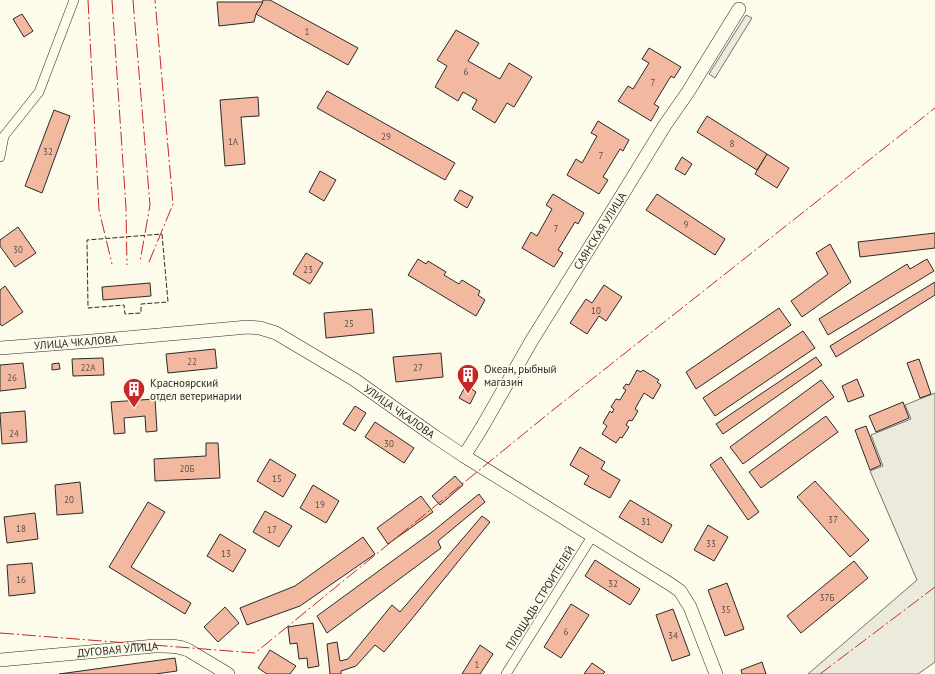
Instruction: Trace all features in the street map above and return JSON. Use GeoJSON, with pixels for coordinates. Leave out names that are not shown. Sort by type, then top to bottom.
{"type":"FeatureCollection","features":[{"type":"Feature","properties":{"kind":"main road","name":"САЯНСКАЯ УЛИЦА"},"geometry":{"type":"LineString","coordinates":[[464,456],[532,340],[665,125],[688,92],[739,9]]}},
{"type":"Feature","properties":{"kind":"main road","name":"УЛИЦА ЧКАЛОВА"},"geometry":{"type":"LineString","coordinates":[[0,348],[248,326],[268,330],[283,337],[355,380],[464,456],[655,573],[680,591],[690,607],[716,674]]}},
{"type":"Feature","properties":{"kind":"main road","name":"ДУГОВАЯ УЛИЦА"},"geometry":{"type":"LineString","coordinates":[[0,660],[155,646],[172,646],[182,647],[188,650],[228,674]]}},
{"type":"Feature","properties":{"kind":"street"},"geometry":{"type":"LineString","coordinates":[[0,157],[4,136],[39,92],[74,0]]}},
{"type":"Feature","properties":{"kind":"street","name":"ПЛОЩАДЬ СТРОИТЕЛЕЙ"},"geometry":{"type":"LineString","coordinates":[[506,674],[593,535]]}},
{"type":"Feature","properties":{"kind":"shaded area"},"geometry":{"type":"Polygon","coordinates":[[[746,15],[752,18],[715,78],[709,74],[746,15]]]}},
{"type":"Feature","properties":{"kind":"shaded area"},"geometry":{"type":"Polygon","coordinates":[[[935,393],[935,662],[918,674],[808,674],[917,580],[870,471],[883,466],[871,435],[911,419],[905,405],[935,393]]]}},
{"type":"Feature","properties":{"kind":"building"},"geometry":{"type":"Polygon","coordinates":[[[263,0],[270,0],[358,48],[348,65],[256,14],[263,0]]]}},
{"type":"Feature","properties":{"kind":"building"},"geometry":{"type":"Polygon","coordinates":[[[217,2],[263,2],[256,14],[254,22],[219,26],[217,2]]]}},
{"type":"Feature","properties":{"kind":"building"},"geometry":{"type":"Polygon","coordinates":[[[22,14],[33,31],[24,37],[13,19],[22,14]]]}},
{"type":"Feature","properties":{"kind":"building"},"geometry":{"type":"Polygon","coordinates":[[[456,30],[479,43],[468,61],[500,79],[509,63],[532,77],[514,107],[507,103],[495,123],[472,109],[477,100],[463,92],[458,101],[435,87],[447,66],[437,60],[456,30]]]}},
{"type":"Feature","properties":{"kind":"building"},"geometry":{"type":"Polygon","coordinates":[[[649,48],[681,67],[674,78],[671,76],[654,104],[659,107],[651,121],[618,101],[628,86],[633,89],[649,63],[642,59],[649,48]]]}},
{"type":"Feature","properties":{"kind":"building"},"geometry":{"type":"Polygon","coordinates":[[[327,91],[455,163],[445,180],[317,108],[327,91]]]}},
{"type":"Feature","properties":{"kind":"building"},"geometry":{"type":"Polygon","coordinates":[[[258,97],[259,116],[241,117],[245,164],[225,166],[220,100],[258,97]]]}},
{"type":"Feature","properties":{"kind":"building"},"geometry":{"type":"Polygon","coordinates":[[[54,110],[70,116],[42,193],[25,186],[54,110]]]}},
{"type":"Feature","properties":{"kind":"building"},"geometry":{"type":"Polygon","coordinates":[[[707,116],[767,154],[757,170],[697,132],[707,116]]]}},
{"type":"Feature","properties":{"kind":"building"},"geometry":{"type":"Polygon","coordinates":[[[598,121],[629,140],[623,151],[620,149],[603,177],[608,180],[599,194],[567,175],[576,159],[582,163],[597,136],[591,133],[598,121]]]}},
{"type":"Feature","properties":{"kind":"building"},"geometry":{"type":"Polygon","coordinates":[[[767,154],[789,168],[777,188],[755,174],[767,154]]]}},
{"type":"Feature","properties":{"kind":"building"},"geometry":{"type":"Polygon","coordinates":[[[682,157],[692,164],[685,175],[675,169],[682,157]]]}},
{"type":"Feature","properties":{"kind":"building"},"geometry":{"type":"Polygon","coordinates":[[[320,171],[336,180],[324,201],[309,192],[320,171]]]}},
{"type":"Feature","properties":{"kind":"building"},"geometry":{"type":"Polygon","coordinates":[[[460,190],[473,197],[467,208],[454,200],[460,190]]]}},
{"type":"Feature","properties":{"kind":"building"},"geometry":{"type":"Polygon","coordinates":[[[553,194],[584,213],[578,224],[575,222],[558,250],[563,253],[554,267],[522,248],[531,232],[537,236],[552,209],[546,205],[553,194]]]}},
{"type":"Feature","properties":{"kind":"building"},"geometry":{"type":"Polygon","coordinates":[[[657,194],[725,239],[715,255],[646,210],[657,194]]]}},
{"type":"Feature","properties":{"kind":"building"},"geometry":{"type":"Polygon","coordinates":[[[18,227],[36,253],[15,267],[0,246],[0,240],[18,227]]]}},
{"type":"Feature","properties":{"kind":"building"},"geometry":{"type":"Polygon","coordinates":[[[935,233],[935,248],[860,257],[858,242],[935,233]]]}},
{"type":"Feature","properties":{"kind":"building"},"geometry":{"type":"Polygon","coordinates":[[[830,244],[851,282],[802,317],[791,301],[828,274],[816,253],[830,244]]]}},
{"type":"Feature","properties":{"kind":"building"},"geometry":{"type":"Polygon","coordinates":[[[306,253],[323,263],[310,284],[293,274],[306,253]]]}},
{"type":"Feature","properties":{"kind":"building"},"geometry":{"type":"Polygon","coordinates":[[[418,259],[426,264],[428,261],[446,272],[444,275],[459,284],[462,280],[480,291],[478,295],[485,300],[476,316],[408,275],[418,259]]]}},
{"type":"Feature","properties":{"kind":"building"},"geometry":{"type":"Polygon","coordinates":[[[927,259],[934,271],[828,335],[819,319],[907,264],[910,269],[927,259]]]}},
{"type":"Feature","properties":{"kind":"building"},"geometry":{"type":"Polygon","coordinates":[[[935,282],[935,295],[836,357],[830,346],[935,282]]]}},
{"type":"Feature","properties":{"kind":"building"},"geometry":{"type":"Polygon","coordinates":[[[150,283],[151,296],[103,300],[102,287],[150,283]]]}},
{"type":"Feature","properties":{"kind":"building"},"geometry":{"type":"Polygon","coordinates":[[[604,285],[622,297],[606,321],[599,316],[587,334],[570,323],[586,299],[592,303],[604,285]]]}},
{"type":"Feature","properties":{"kind":"building"},"geometry":{"type":"Polygon","coordinates":[[[5,286],[23,312],[2,326],[0,324],[0,290],[5,286]]]}},
{"type":"Feature","properties":{"kind":"building"},"geometry":{"type":"Polygon","coordinates":[[[779,308],[791,325],[696,389],[686,372],[779,308]]]}},
{"type":"Feature","properties":{"kind":"building"},"geometry":{"type":"Polygon","coordinates":[[[372,309],[374,333],[326,338],[324,313],[372,309]]]}},
{"type":"Feature","properties":{"kind":"building"},"geometry":{"type":"Polygon","coordinates":[[[803,331],[815,348],[715,416],[703,398],[803,331]]]}},
{"type":"Feature","properties":{"kind":"building"},"geometry":{"type":"Polygon","coordinates":[[[215,349],[217,368],[168,373],[166,354],[215,349]]]}},
{"type":"Feature","properties":{"kind":"building"},"geometry":{"type":"Polygon","coordinates":[[[441,353],[443,377],[396,382],[393,357],[441,353]]]}},
{"type":"Feature","properties":{"kind":"building"},"geometry":{"type":"Polygon","coordinates":[[[816,357],[822,365],[723,434],[716,424],[816,357]]]}},
{"type":"Feature","properties":{"kind":"building"},"geometry":{"type":"Polygon","coordinates":[[[103,358],[104,375],[73,376],[72,359],[103,358]]]}},
{"type":"Feature","properties":{"kind":"building"},"geometry":{"type":"Polygon","coordinates":[[[919,359],[931,394],[920,398],[907,363],[919,359]]]}},
{"type":"Feature","properties":{"kind":"building"},"geometry":{"type":"Polygon","coordinates":[[[23,363],[26,388],[0,391],[0,365],[23,363]]]}},
{"type":"Feature","properties":{"kind":"building"},"geometry":{"type":"Polygon","coordinates":[[[59,363],[60,369],[52,370],[52,364],[59,363]]]}},
{"type":"Feature","properties":{"kind":"building"},"geometry":{"type":"Polygon","coordinates":[[[637,370],[641,372],[643,370],[659,380],[657,382],[661,385],[653,399],[644,393],[635,409],[638,411],[632,421],[629,420],[626,425],[629,427],[622,438],[620,437],[616,443],[602,434],[607,426],[603,423],[610,411],[612,413],[614,409],[611,407],[616,399],[620,400],[626,390],[623,388],[626,384],[629,385],[637,370]]]}},
{"type":"Feature","properties":{"kind":"building"},"geometry":{"type":"Polygon","coordinates":[[[857,379],[864,396],[848,402],[842,386],[857,379]]]}},
{"type":"Feature","properties":{"kind":"building"},"geometry":{"type":"Polygon","coordinates":[[[821,380],[834,397],[743,464],[730,447],[821,380]]]}},
{"type":"Feature","properties":{"kind":"building","name":"Океан, рыбный магазин"},"geometry":{"type":"Polygon","coordinates":[[[466,385],[476,392],[470,404],[459,398],[466,385]]]}},
{"type":"Feature","properties":{"kind":"building","name":"Красноярский отдел ветеринарии"},"geometry":{"type":"Polygon","coordinates":[[[155,399],[157,431],[146,432],[145,416],[124,418],[125,433],[114,434],[111,402],[155,399]]]}},
{"type":"Feature","properties":{"kind":"building"},"geometry":{"type":"Polygon","coordinates":[[[903,402],[909,418],[876,432],[869,416],[903,402]]]}},
{"type":"Feature","properties":{"kind":"building"},"geometry":{"type":"Polygon","coordinates":[[[355,406],[366,413],[355,431],[343,424],[355,406]]]}},
{"type":"Feature","properties":{"kind":"building"},"geometry":{"type":"Polygon","coordinates":[[[25,411],[27,442],[2,444],[0,413],[25,411]]]}},
{"type":"Feature","properties":{"kind":"building"},"geometry":{"type":"Polygon","coordinates":[[[826,416],[838,432],[761,488],[749,472],[826,416]]]}},
{"type":"Feature","properties":{"kind":"building"},"geometry":{"type":"Polygon","coordinates":[[[375,422],[414,448],[404,463],[365,437],[375,422]]]}},
{"type":"Feature","properties":{"kind":"building"},"geometry":{"type":"Polygon","coordinates":[[[866,426],[881,465],[870,470],[855,430],[866,426]]]}},
{"type":"Feature","properties":{"kind":"building"},"geometry":{"type":"Polygon","coordinates":[[[206,443],[218,443],[220,478],[155,481],[154,459],[206,456],[206,443]]]}},
{"type":"Feature","properties":{"kind":"building"},"geometry":{"type":"Polygon","coordinates":[[[580,447],[605,462],[601,469],[620,480],[610,498],[584,484],[589,476],[570,465],[580,447]]]}},
{"type":"Feature","properties":{"kind":"building"},"geometry":{"type":"Polygon","coordinates":[[[721,457],[759,512],[748,520],[710,465],[721,457]]]}},
{"type":"Feature","properties":{"kind":"building"},"geometry":{"type":"Polygon","coordinates":[[[270,459],[296,475],[283,497],[257,481],[270,459]]]}},
{"type":"Feature","properties":{"kind":"building"},"geometry":{"type":"Polygon","coordinates":[[[455,476],[463,485],[440,505],[432,496],[455,476]]]}},
{"type":"Feature","properties":{"kind":"building"},"geometry":{"type":"Polygon","coordinates":[[[815,481],[869,540],[850,557],[797,497],[815,481]]]}},
{"type":"Feature","properties":{"kind":"building"},"geometry":{"type":"Polygon","coordinates":[[[80,482],[83,513],[57,515],[55,485],[80,482]]]}},
{"type":"Feature","properties":{"kind":"building"},"geometry":{"type":"Polygon","coordinates":[[[313,485],[339,501],[326,523],[300,508],[313,485]]]}},
{"type":"Feature","properties":{"kind":"building"},"geometry":{"type":"Polygon","coordinates":[[[479,494],[485,502],[438,541],[441,548],[327,633],[317,616],[432,532],[479,494]]]}},
{"type":"Feature","properties":{"kind":"building"},"geometry":{"type":"Polygon","coordinates":[[[421,496],[433,512],[388,544],[377,528],[421,496]]]}},
{"type":"Feature","properties":{"kind":"building"},"geometry":{"type":"Polygon","coordinates":[[[630,500],[672,525],[662,543],[619,517],[630,500]]]}},
{"type":"Feature","properties":{"kind":"building"},"geometry":{"type":"Polygon","coordinates":[[[148,502],[165,512],[131,567],[191,603],[185,614],[109,567],[148,502]]]}},
{"type":"Feature","properties":{"kind":"building"},"geometry":{"type":"Polygon","coordinates":[[[265,511],[292,526],[279,547],[253,532],[265,511]]]}},
{"type":"Feature","properties":{"kind":"building"},"geometry":{"type":"Polygon","coordinates":[[[35,513],[38,539],[7,543],[4,517],[35,513]]]}},
{"type":"Feature","properties":{"kind":"building"},"geometry":{"type":"Polygon","coordinates":[[[482,516],[490,522],[384,652],[375,645],[356,666],[341,671],[341,674],[330,674],[327,644],[337,642],[340,661],[348,659],[392,605],[400,612],[482,516]]]}},
{"type":"Feature","properties":{"kind":"building"},"geometry":{"type":"Polygon","coordinates":[[[708,525],[728,537],[714,561],[694,550],[708,525]]]}},
{"type":"Feature","properties":{"kind":"building"},"geometry":{"type":"Polygon","coordinates":[[[220,534],[246,550],[233,572],[207,556],[220,534]]]}},
{"type":"Feature","properties":{"kind":"building"},"geometry":{"type":"Polygon","coordinates":[[[363,537],[375,554],[300,606],[247,625],[240,608],[295,586],[363,537]]]}},
{"type":"Feature","properties":{"kind":"building"},"geometry":{"type":"Polygon","coordinates":[[[595,560],[640,589],[630,605],[585,576],[595,560]]]}},
{"type":"Feature","properties":{"kind":"building"},"geometry":{"type":"Polygon","coordinates":[[[854,561],[868,578],[801,633],[787,616],[854,561]]]}},
{"type":"Feature","properties":{"kind":"building"},"geometry":{"type":"Polygon","coordinates":[[[32,563],[35,593],[9,596],[7,565],[32,563]]]}},
{"type":"Feature","properties":{"kind":"building"},"geometry":{"type":"Polygon","coordinates":[[[727,583],[744,629],[725,636],[708,590],[727,583]]]}},
{"type":"Feature","properties":{"kind":"building"},"geometry":{"type":"Polygon","coordinates":[[[571,604],[589,615],[561,658],[544,647],[571,604]]]}},
{"type":"Feature","properties":{"kind":"building"},"geometry":{"type":"Polygon","coordinates":[[[225,607],[239,623],[218,642],[204,627],[225,607]]]}},
{"type":"Feature","properties":{"kind":"building"},"geometry":{"type":"Polygon","coordinates":[[[673,609],[690,655],[672,661],[656,615],[673,609]]]}},
{"type":"Feature","properties":{"kind":"building"},"geometry":{"type":"Polygon","coordinates":[[[313,623],[319,666],[308,668],[307,658],[299,659],[297,643],[290,644],[288,627],[313,623]]]}},
{"type":"Feature","properties":{"kind":"building"},"geometry":{"type":"Polygon","coordinates":[[[480,645],[493,654],[480,674],[462,674],[480,645]]]}},
{"type":"Feature","properties":{"kind":"building"},"geometry":{"type":"Polygon","coordinates":[[[270,650],[296,666],[290,674],[267,674],[258,668],[270,650]]]}},
{"type":"Feature","properties":{"kind":"building"},"geometry":{"type":"Polygon","coordinates":[[[175,658],[177,671],[155,674],[59,674],[175,658]]]}},
{"type":"Feature","properties":{"kind":"building"},"geometry":{"type":"Polygon","coordinates":[[[762,662],[766,674],[742,674],[741,670],[762,662]]]}},
{"type":"Feature","properties":{"kind":"building"},"geometry":{"type":"Polygon","coordinates":[[[592,663],[605,672],[603,674],[584,674],[592,663]]]}},
{"type":"Feature","properties":{"kind":"fence"},"geometry":{"type":"LineString","coordinates":[[162,234],[168,302],[141,304],[141,313],[125,314],[124,305],[88,308],[87,240],[162,234]]}},
{"type":"Feature","properties":{"kind":"power"},"geometry":{"type":"LineString","coordinates":[[88,0],[99,210],[112,264]]}},
{"type":"Feature","properties":{"kind":"power"},"geometry":{"type":"LineString","coordinates":[[112,0],[126,208],[127,265]]}},
{"type":"Feature","properties":{"kind":"power"},"geometry":{"type":"LineString","coordinates":[[133,0],[150,205],[140,262]]}},
{"type":"Feature","properties":{"kind":"power"},"geometry":{"type":"LineString","coordinates":[[149,262],[173,204],[155,0]]}},
{"type":"Feature","properties":{"kind":"power"},"geometry":{"type":"LineString","coordinates":[[0,633],[255,653],[548,414],[935,108]]}},
{"type":"Feature","properties":{"kind":"power"},"geometry":{"type":"LineString","coordinates":[[820,674],[935,587]]}},
{"type":"Feature","properties":{"kind":"place","name":"Океан, рыбный магазин"},"geometry":{"type":"Point","coordinates":[468,394]}},
{"type":"Feature","properties":{"kind":"place","name":"Красноярский отдел ветеринарии"},"geometry":{"type":"Point","coordinates":[134,408]}}]}
